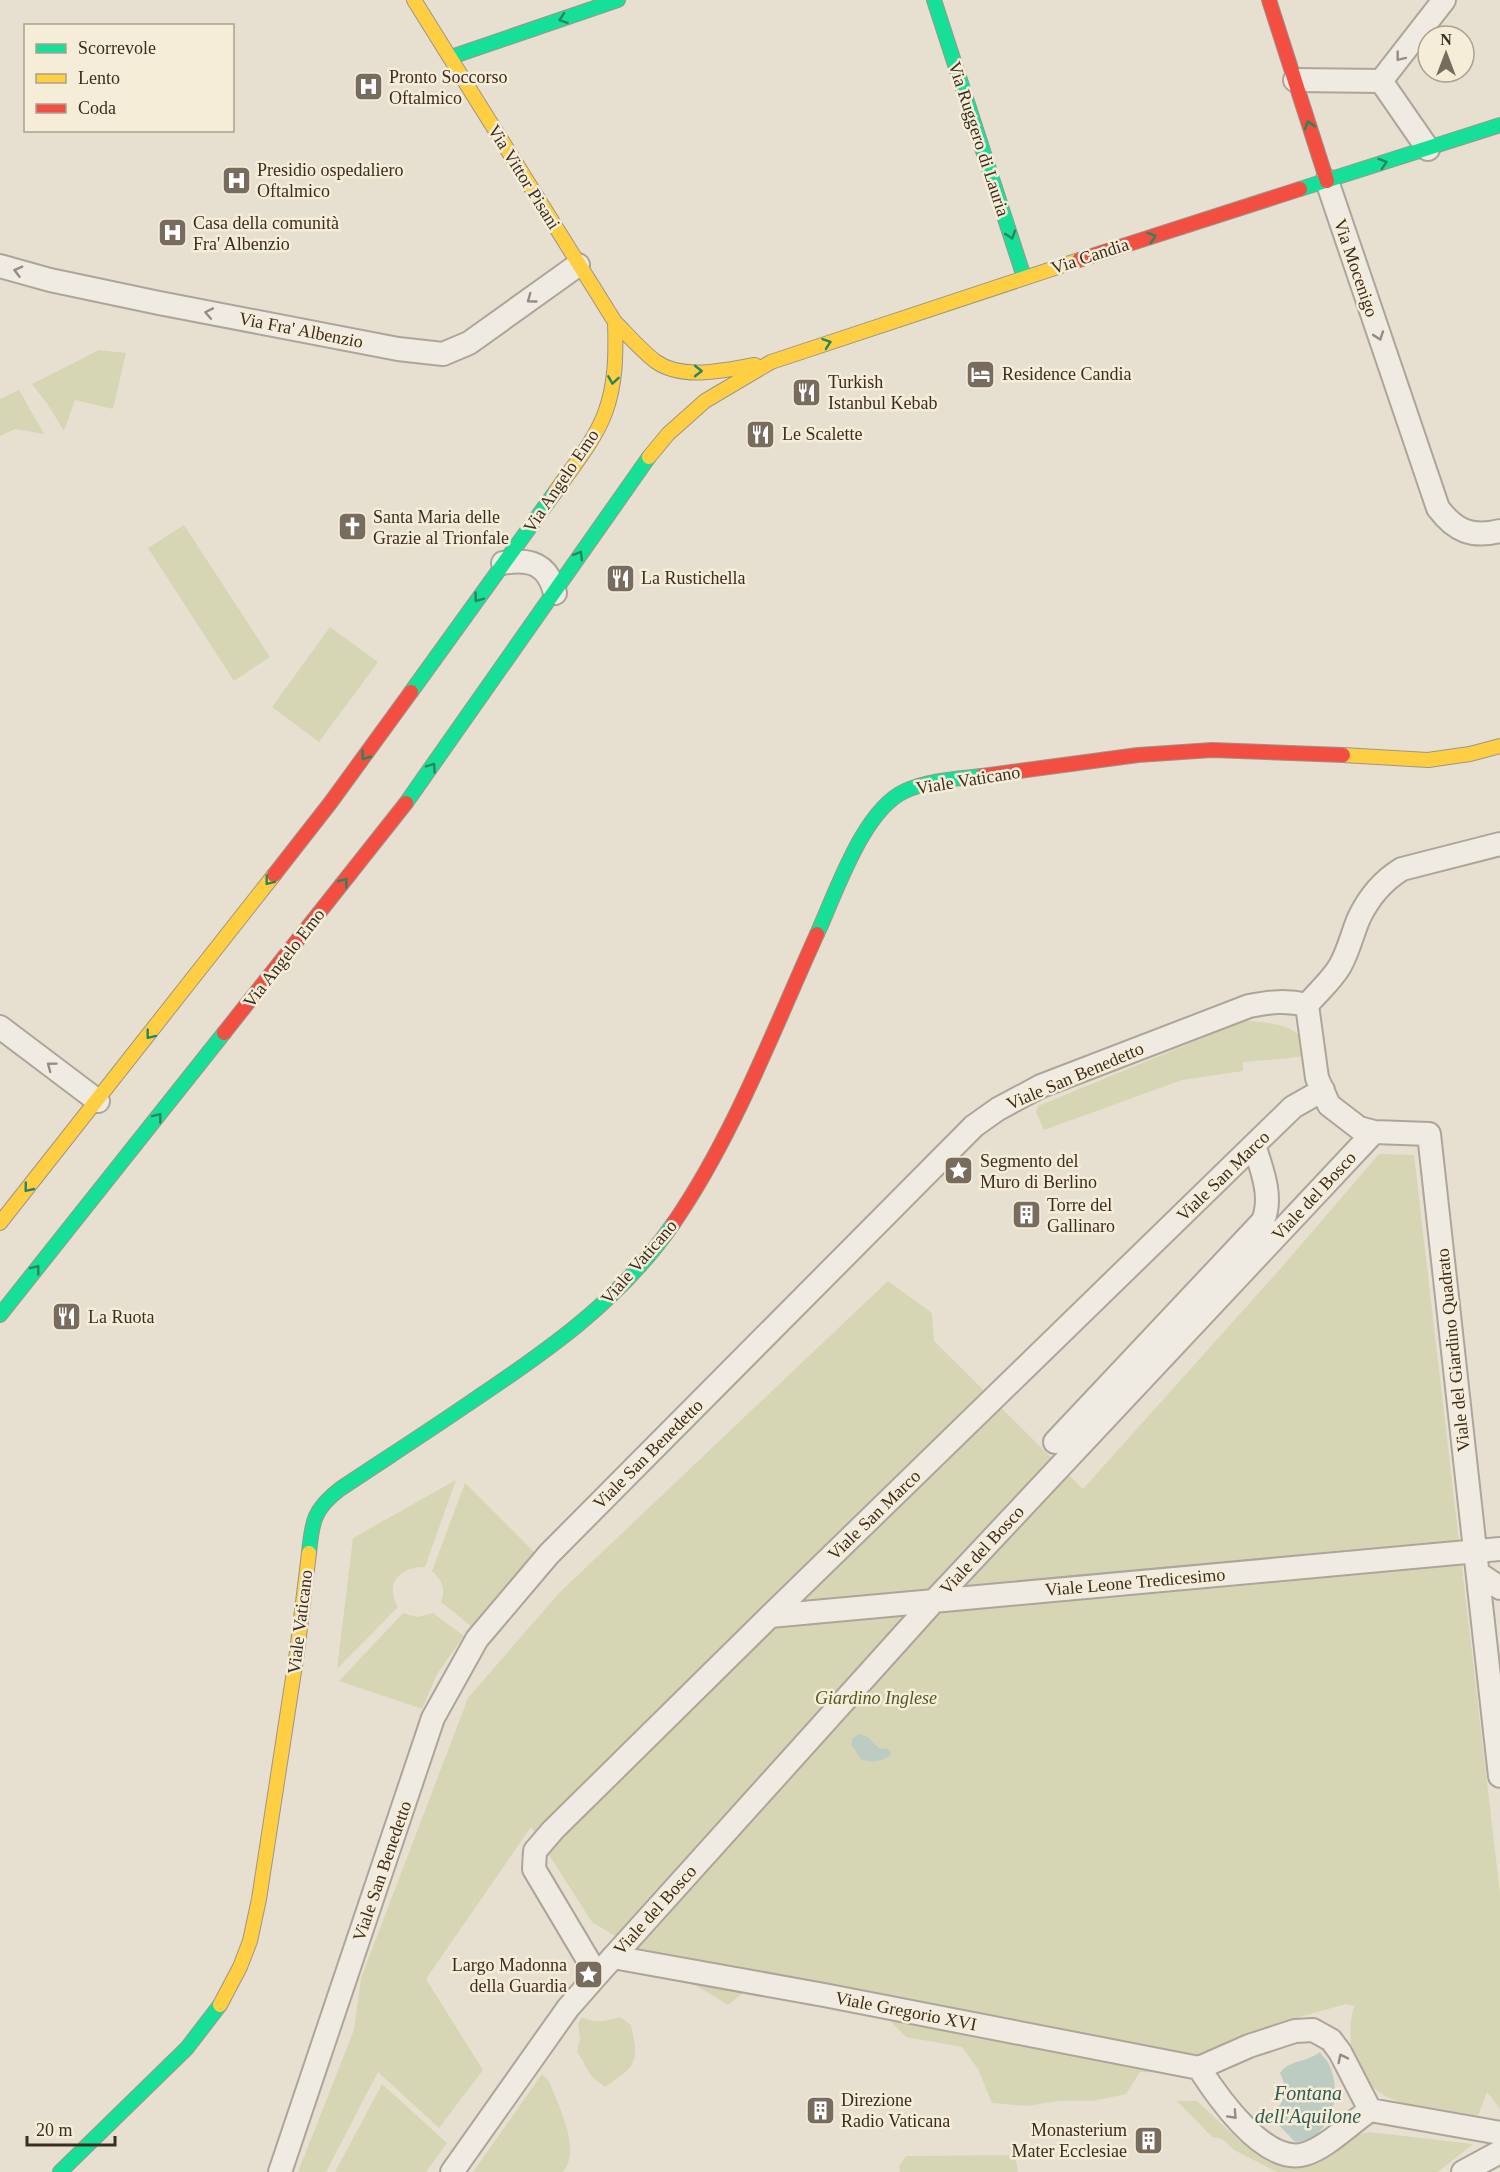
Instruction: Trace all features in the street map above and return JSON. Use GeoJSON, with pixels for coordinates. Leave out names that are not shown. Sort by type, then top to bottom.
{"type":"FeatureCollection","features":[{"type":"Feature","properties":{"kind":"main road","name":"Via Vittor Pisani"},"geometry":{"type":"LineString","coordinates":[[414,0],[452,57],[615,322],[657,362],[671,369],[707,371],[771,362]]}},
{"type":"Feature","properties":{"kind":"main road"},"geometry":{"type":"LineString","coordinates":[[452,57],[618,0]]}},
{"type":"Feature","properties":{"kind":"main road","name":"Via Ruggero di Lauria"},"geometry":{"type":"LineString","coordinates":[[934,0],[1024,277]]}},
{"type":"Feature","properties":{"kind":"main road","name":"Via Mocenigo"},"geometry":{"type":"LineString","coordinates":[[1269,0],[1327,181]]}},
{"type":"Feature","properties":{"kind":"main road","name":"Via Candia"},"geometry":{"type":"LineString","coordinates":[[692,412],[712,396],[771,362],[1024,277],[1500,125]]}},
{"type":"Feature","properties":{"kind":"main road","name":"Via Angelo Emo"},"geometry":{"type":"LineString","coordinates":[[0,1223],[331,802],[600,426],[614,381],[615,322]]}},
{"type":"Feature","properties":{"kind":"main road","name":"Via Angelo Emo"},"geometry":{"type":"LineString","coordinates":[[0,1315],[398,815],[646,460],[692,412]]}},
{"type":"Feature","properties":{"kind":"main road","name":"Viale Vaticano"},"geometry":{"type":"LineString","coordinates":[[60,2172],[187,2048],[220,2005],[240,1966],[255,1921],[297,1652],[312,1525],[318,1510],[325,1500],[340,1489],[538,1358],[619,1289],[662,1240],[694,1194],[722,1144],[861,838],[887,801],[899,793],[928,783],[1159,753],[1247,750],[1428,760],[1470,754],[1500,746]]}},
{"type":"Feature","properties":{"kind":"street"},"geometry":{"type":"LineString","coordinates":[[1381,81],[1444,0]]}},
{"type":"Feature","properties":{"kind":"street"},"geometry":{"type":"LineString","coordinates":[[1295,80],[1381,81]]}},
{"type":"Feature","properties":{"kind":"street"},"geometry":{"type":"LineString","coordinates":[[1381,81],[1428,149]]}},
{"type":"Feature","properties":{"kind":"street","name":"Via Mocenigo"},"geometry":{"type":"LineString","coordinates":[[1327,181],[1433,497],[1443,514],[1456,528],[1481,534],[1500,531]]}},
{"type":"Feature","properties":{"kind":"street","name":"Via Fra' Albenzio"},"geometry":{"type":"LineString","coordinates":[[0,266],[50,280],[170,305],[398,348],[443,354],[469,343],[579,265]]}},
{"type":"Feature","properties":{"kind":"street","name":"Via Angelo Emo"},"geometry":{"type":"LineString","coordinates":[[503,563],[526,561],[538,566],[547,572],[552,580],[555,593]]}},
{"type":"Feature","properties":{"kind":"street"},"geometry":{"type":"LineString","coordinates":[[1306,1005],[1339,968],[1352,942],[1363,911],[1372,895],[1389,877],[1402,869],[1500,844]]}},
{"type":"Feature","properties":{"kind":"street","name":"Viale San Benedetto"},"geometry":{"type":"LineString","coordinates":[[280,2172],[433,1718],[477,1639],[549,1554],[974,1126],[998,1109],[1041,1086],[1249,1006],[1278,1001],[1306,1005]]}},
{"type":"Feature","properties":{"kind":"street","name":"Viale del Giardino Quadrato"},"geometry":{"type":"LineString","coordinates":[[1306,1005],[1317,1078],[1329,1105],[1359,1128],[1374,1132],[1429,1134],[1500,1776]]}},
{"type":"Feature","properties":{"kind":"street"},"geometry":{"type":"LineString","coordinates":[[0,1027],[98,1101]]}},
{"type":"Feature","properties":{"kind":"street","name":"Viale San Marco"},"geometry":{"type":"LineString","coordinates":[[597,1975],[534,1869],[535,1851],[553,1830],[770,1616],[1293,1107],[1323,1090]]}},
{"type":"Feature","properties":{"kind":"street","name":"Viale del Bosco"},"geometry":{"type":"LineString","coordinates":[[452,2172],[553,2030],[597,1975],[934,1601],[1374,1132]]}},
{"type":"Feature","properties":{"kind":"street"},"geometry":{"type":"LineString","coordinates":[[1055,1442],[1263,1221],[1267,1211],[1267,1192],[1254,1145]]}},
{"type":"Feature","properties":{"kind":"street","name":"Viale Leone Tredicesimo"},"geometry":{"type":"LineString","coordinates":[[770,1616],[934,1601],[1477,1562],[1500,1549]]}},
{"type":"Feature","properties":{"kind":"street"},"geometry":{"type":"LineString","coordinates":[[1477,1562],[1500,1588]]}},
{"type":"Feature","properties":{"kind":"street","name":"Viale Gregorio XVI"},"geometry":{"type":"LineString","coordinates":[[613,1957],[824,1995],[1198,2068]]}},
{"type":"Feature","properties":{"kind":"street"},"geometry":{"type":"LineString","coordinates":[[1370,2110],[1340,2052],[1331,2040],[1313,2030],[1295,2031],[1198,2068],[1218,2097],[1238,2120],[1260,2140],[1288,2156],[1304,2155],[1319,2148],[1370,2110],[1500,2133]]}},
{"type":"Feature","properties":{"kind":"street"},"geometry":{"type":"LineString","coordinates":[[1463,2172],[1500,2152]]}},
{"type":"Feature","properties":{"kind":"green space"},"geometry":{"type":"Polygon","coordinates":[[[99,350],[126,353],[113,409],[75,400],[64,431],[32,384],[99,350]]]}},
{"type":"Feature","properties":{"kind":"green space"},"geometry":{"type":"Polygon","coordinates":[[[19,390],[44,434],[15,429],[0,436],[0,399],[19,390]]]}},
{"type":"Feature","properties":{"kind":"green space"},"geometry":{"type":"Polygon","coordinates":[[[184,525],[270,657],[234,681],[148,548],[184,525]]]}},
{"type":"Feature","properties":{"kind":"green space"},"geometry":{"type":"Polygon","coordinates":[[[330,627],[378,662],[319,742],[272,707],[330,627]]]}},
{"type":"Feature","properties":{"kind":"green space"},"geometry":{"type":"Polygon","coordinates":[[[1244,1021],[1276,1024],[1293,1030],[1302,1040],[1304,1050],[1300,1057],[1243,1062],[1243,1071],[1182,1080],[1044,1130],[1036,1112],[1038,1106],[1244,1021]]]}},
{"type":"Feature","properties":{"kind":"green space","name":"Giardino Inglese"},"geometry":{"type":"Polygon","coordinates":[[[1379,1154],[1414,1155],[1500,1893],[1500,2109],[1487,2092],[1478,2116],[1406,2104],[1376,2090],[1364,2077],[1355,2061],[1350,2034],[1354,2006],[1346,2004],[1278,2023],[1176,2073],[1140,2072],[1126,2094],[1093,2101],[1058,2101],[1027,2106],[992,2103],[978,2069],[962,2047],[906,2037],[863,1994],[750,1988],[728,2005],[592,1922],[531,1827],[426,1979],[483,2070],[439,2128],[378,2072],[326,2172],[298,2172],[354,2030],[361,1978],[468,1698],[559,1593],[888,1281],[932,1313],[934,1341],[1083,1489],[1281,1268],[1379,1154]]]}},
{"type":"Feature","properties":{"kind":"green space"},"geometry":{"type":"Polygon","coordinates":[[[456,1480],[425,1567],[408,1570],[397,1578],[393,1591],[398,1607],[337,1669],[353,1538],[456,1480]]]}},
{"type":"Feature","properties":{"kind":"green space"},"geometry":{"type":"Polygon","coordinates":[[[465,1483],[537,1555],[472,1627],[441,1602],[442,1585],[432,1571],[465,1483]]]}},
{"type":"Feature","properties":{"kind":"green space"},"geometry":{"type":"Polygon","coordinates":[[[403,1613],[417,1617],[433,1613],[464,1636],[437,1674],[422,1709],[339,1681],[403,1613]]]}},
{"type":"Feature","properties":{"kind":"green space"},"geometry":{"type":"Polygon","coordinates":[[[582,2017],[606,2021],[620,2017],[631,2025],[635,2048],[633,2062],[623,2074],[605,2087],[592,2077],[577,2051],[580,2040],[578,2024],[582,2017]]]}},
{"type":"Feature","properties":{"kind":"green space"},"geometry":{"type":"Polygon","coordinates":[[[542,2074],[549,2081],[569,2140],[568,2163],[563,2172],[473,2172],[542,2074]]]}},
{"type":"Feature","properties":{"kind":"green space"},"geometry":{"type":"Polygon","coordinates":[[[382,2084],[447,2143],[426,2172],[335,2172],[382,2084]]]}},
{"type":"Feature","properties":{"kind":"green space"},"geometry":{"type":"Polygon","coordinates":[[[1177,2101],[1197,2101],[1242,2143],[1282,2163],[1302,2167],[1324,2157],[1353,2136],[1369,2132],[1473,2144],[1438,2172],[1277,2172],[1234,2150],[1222,2139],[1212,2137],[1177,2101]]]}},
{"type":"Feature","properties":{"kind":"green space"},"geometry":{"type":"Polygon","coordinates":[[[1015,2155],[1018,2172],[900,2172],[899,2166],[906,2156],[1015,2155]]]}},
{"type":"Feature","properties":{"kind":"water"},"geometry":{"type":"Polygon","coordinates":[[[859,1734],[868,1737],[879,1748],[888,1749],[891,1752],[889,1756],[875,1761],[861,1759],[851,1744],[853,1738],[859,1734]]]}},
{"type":"Feature","properties":{"kind":"water","name":"Fontana dell'Aquilone"},"geometry":{"type":"Polygon","coordinates":[[[1320,2052],[1329,2064],[1333,2076],[1335,2088],[1331,2113],[1326,2124],[1318,2133],[1308,2139],[1295,2142],[1272,2116],[1285,2092],[1280,2073],[1289,2065],[1320,2052]]]}},
{"type":"Feature","properties":{"kind":"traffic: fast"},"geometry":{"type":"LineString","coordinates":[[451,57],[618,0]]}},
{"type":"Feature","properties":{"kind":"traffic: fast"},"geometry":{"type":"LineString","coordinates":[[934,0],[1024,277]]}},
{"type":"Feature","properties":{"kind":"traffic: fast"},"geometry":{"type":"LineString","coordinates":[[1300,189],[1500,125]]}},
{"type":"Feature","properties":{"kind":"traffic: fast"},"geometry":{"type":"LineString","coordinates":[[406,803],[649,457]]}},
{"type":"Feature","properties":{"kind":"traffic: fast"},"geometry":{"type":"LineString","coordinates":[[411,692],[556,491]]}},
{"type":"Feature","properties":{"kind":"traffic: fast"},"geometry":{"type":"LineString","coordinates":[[817,934],[852,854],[876,816],[890,801],[905,791],[924,784],[982,776]]}},
{"type":"Feature","properties":{"kind":"traffic: fast"},"geometry":{"type":"LineString","coordinates":[[0,1315],[224,1033]]}},
{"type":"Feature","properties":{"kind":"traffic: fast"},"geometry":{"type":"LineString","coordinates":[[309,1553],[311,1532],[316,1516],[331,1496],[523,1367],[578,1325],[629,1278],[673,1224]]}},
{"type":"Feature","properties":{"kind":"traffic: fast"},"geometry":{"type":"LineString","coordinates":[[60,2172],[187,2048],[220,2005]]}},
{"type":"Feature","properties":{"kind":"traffic: slow"},"geometry":{"type":"LineString","coordinates":[[414,0],[615,322],[655,361],[678,371],[717,371],[755,365]]}},
{"type":"Feature","properties":{"kind":"traffic: slow"},"geometry":{"type":"LineString","coordinates":[[649,457],[668,434],[705,401],[771,362],[1079,260]]}},
{"type":"Feature","properties":{"kind":"traffic: slow"},"geometry":{"type":"LineString","coordinates":[[556,491],[589,444],[609,402],[615,357],[615,322]]}},
{"type":"Feature","properties":{"kind":"traffic: slow"},"geometry":{"type":"LineString","coordinates":[[1343,755],[1428,760],[1470,754],[1500,746]]}},
{"type":"Feature","properties":{"kind":"traffic: slow"},"geometry":{"type":"LineString","coordinates":[[0,1223],[274,875]]}},
{"type":"Feature","properties":{"kind":"traffic: slow"},"geometry":{"type":"LineString","coordinates":[[220,2005],[240,1967],[250,1941],[259,1899],[297,1652],[309,1553]]}},
{"type":"Feature","properties":{"kind":"traffic: jam"},"geometry":{"type":"LineString","coordinates":[[1269,0],[1327,181]]}},
{"type":"Feature","properties":{"kind":"traffic: jam"},"geometry":{"type":"LineString","coordinates":[[1079,260],[1300,189]]}},
{"type":"Feature","properties":{"kind":"traffic: jam"},"geometry":{"type":"LineString","coordinates":[[274,875],[331,802],[411,692]]}},
{"type":"Feature","properties":{"kind":"traffic: jam"},"geometry":{"type":"LineString","coordinates":[[982,776],[1138,755],[1212,750],[1343,755]]}},
{"type":"Feature","properties":{"kind":"traffic: jam"},"geometry":{"type":"LineString","coordinates":[[224,1033],[406,803]]}},
{"type":"Feature","properties":{"kind":"traffic: jam"},"geometry":{"type":"LineString","coordinates":[[673,1224],[695,1191],[733,1120],[817,934]]}},
{"type":"Feature","properties":{"kind":"place","name":"Pronto Soccorso Oftalmico"},"geometry":{"type":"Point","coordinates":[368,87]}},
{"type":"Feature","properties":{"kind":"place","name":"Presidio ospedaliero Oftalmico"},"geometry":{"type":"Point","coordinates":[236,180]}},
{"type":"Feature","properties":{"kind":"place","name":"Casa della comunità Fra' Albenzio"},"geometry":{"type":"Point","coordinates":[172,233]}},
{"type":"Feature","properties":{"kind":"place","name":"Residence Candia"},"geometry":{"type":"Point","coordinates":[981,374]}},
{"type":"Feature","properties":{"kind":"place","name":"Turkish Istanbul Kebab"},"geometry":{"type":"Point","coordinates":[807,392]}},
{"type":"Feature","properties":{"kind":"place","name":"Le Scalette"},"geometry":{"type":"Point","coordinates":[761,434]}},
{"type":"Feature","properties":{"kind":"place","name":"Santa Maria delle Grazie al Trionfale"},"geometry":{"type":"Point","coordinates":[352,527]}},
{"type":"Feature","properties":{"kind":"place","name":"La Rustichella"},"geometry":{"type":"Point","coordinates":[620,578]}},
{"type":"Feature","properties":{"kind":"place","name":"Segmento del Muro di Berlino"},"geometry":{"type":"Point","coordinates":[959,1171]}},
{"type":"Feature","properties":{"kind":"place","name":"Torre del Gallinaro"},"geometry":{"type":"Point","coordinates":[1026,1215]}},
{"type":"Feature","properties":{"kind":"place","name":"La Ruota"},"geometry":{"type":"Point","coordinates":[67,1317]}},
{"type":"Feature","properties":{"kind":"place","name":"Largo Madonna della Guardia"},"geometry":{"type":"Point","coordinates":[588,1975]}},
{"type":"Feature","properties":{"kind":"place","name":"Direzione Radio Vaticana"},"geometry":{"type":"Point","coordinates":[820,2110]}},
{"type":"Feature","properties":{"kind":"place","name":"Monasterium Mater Ecclesiae"},"geometry":{"type":"Point","coordinates":[1148,2140]}}]}
